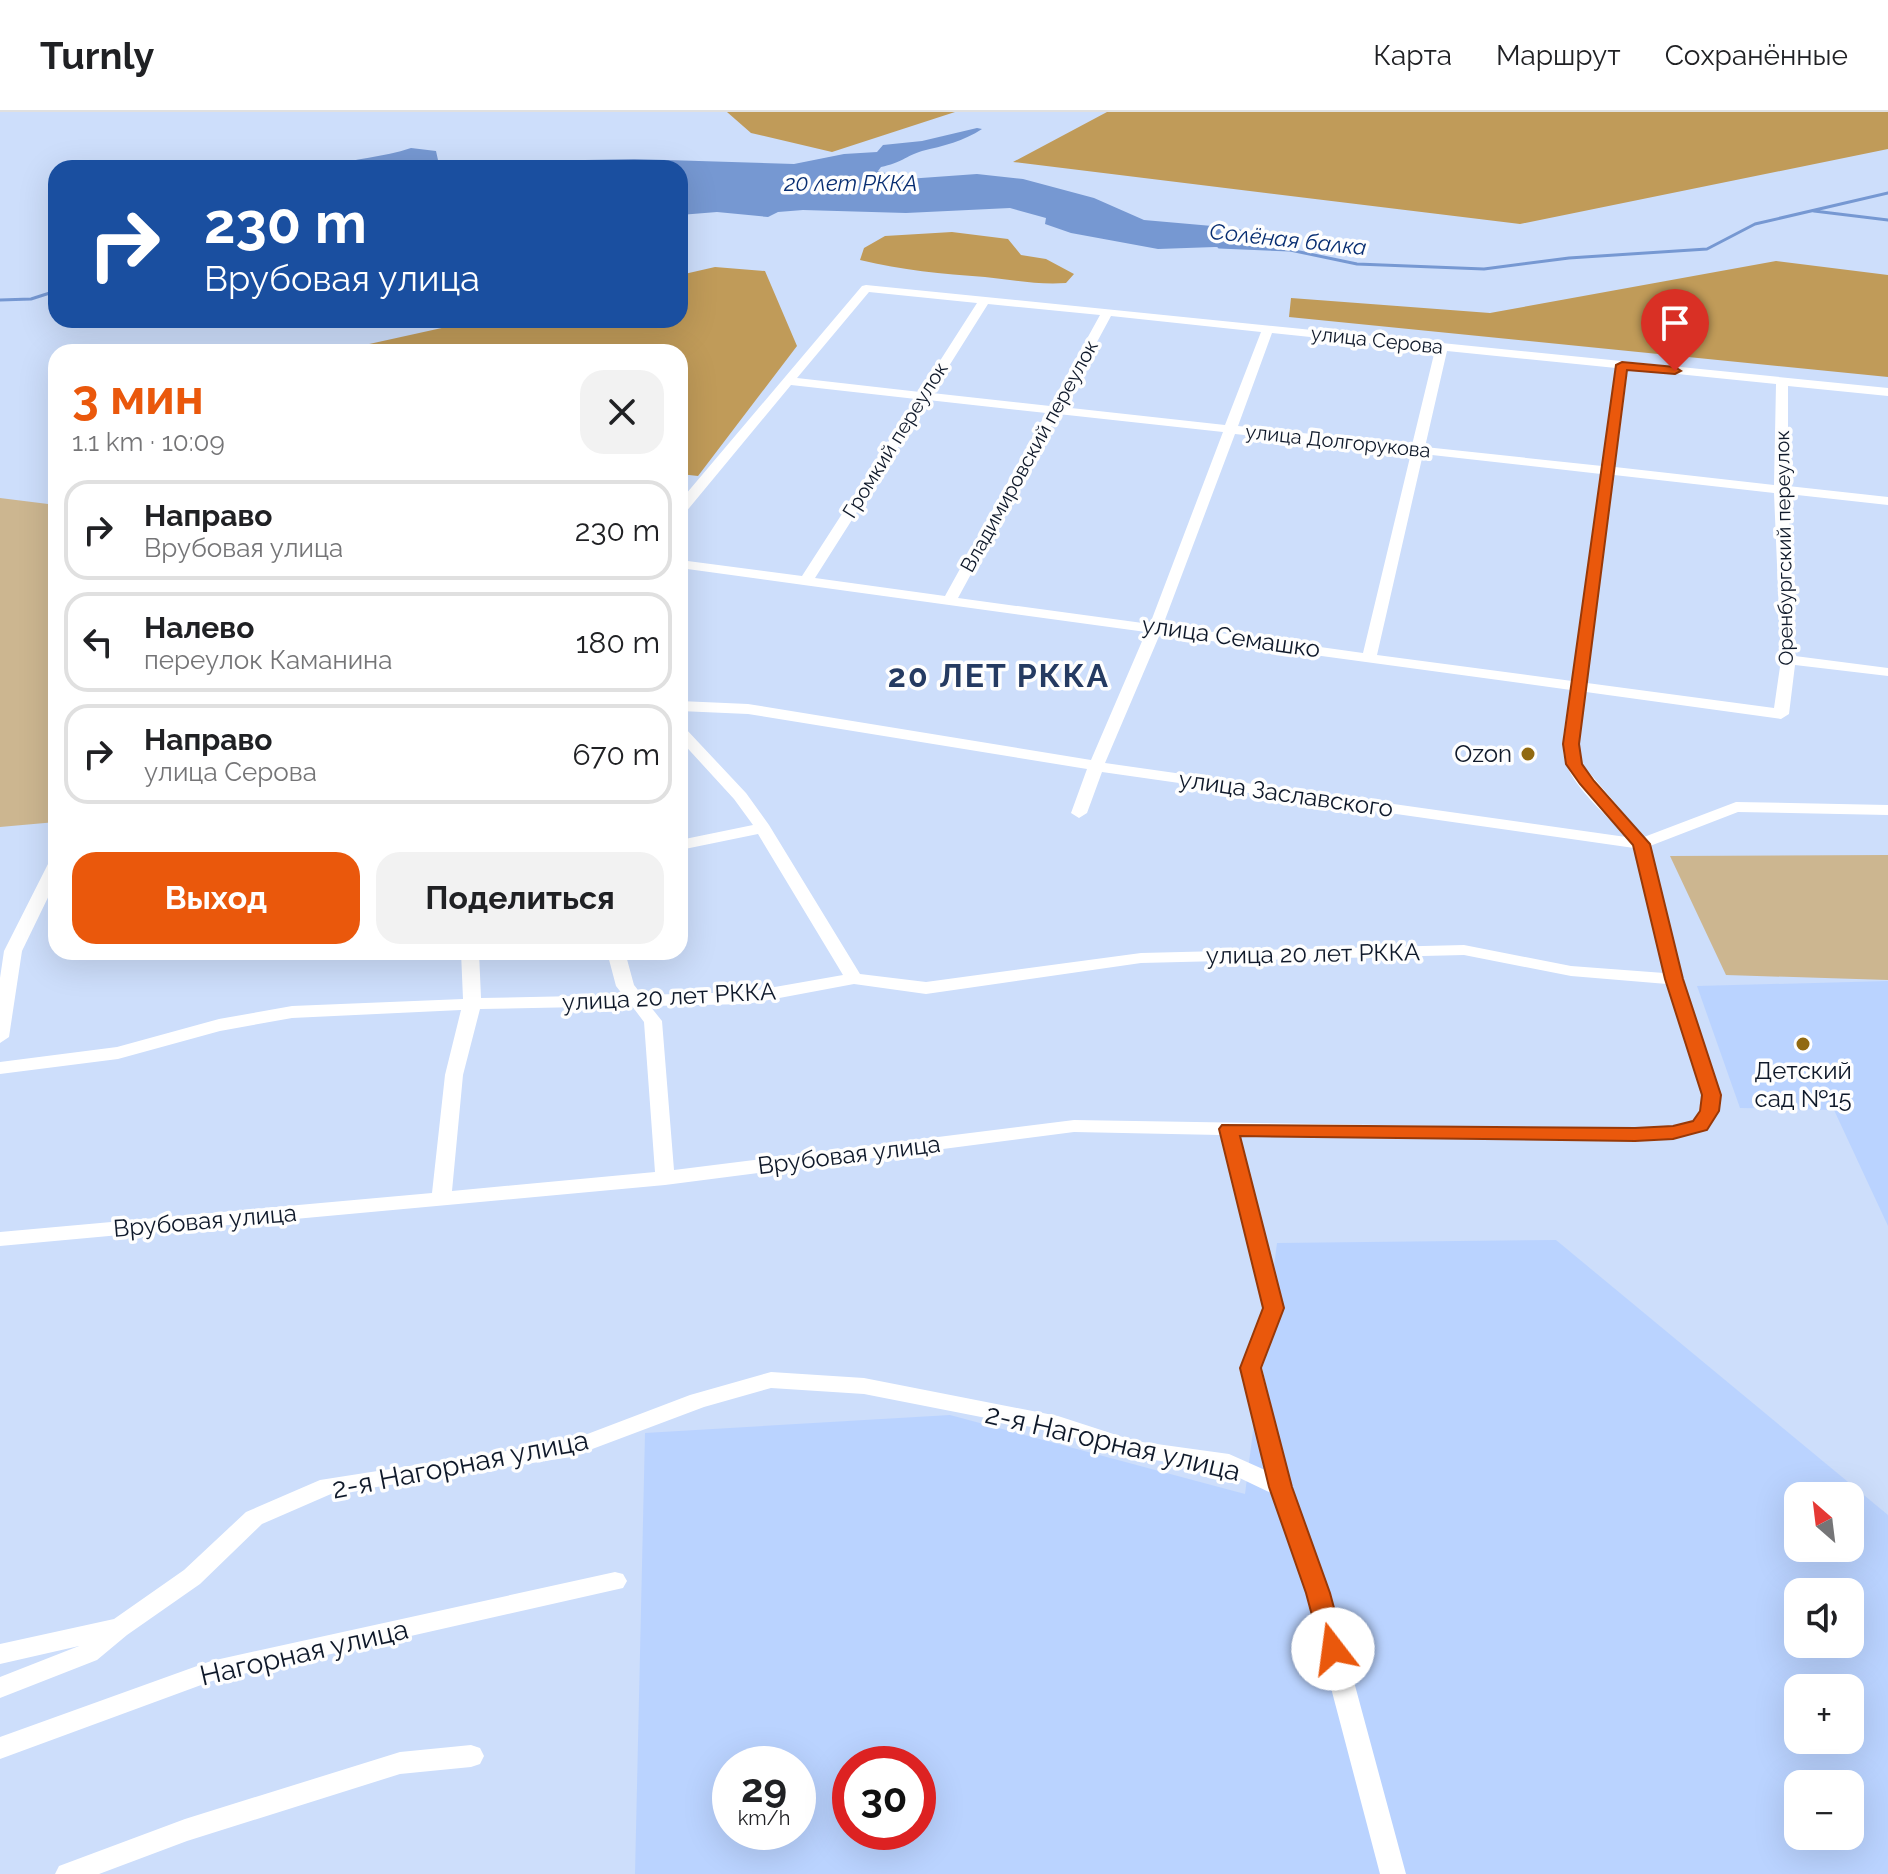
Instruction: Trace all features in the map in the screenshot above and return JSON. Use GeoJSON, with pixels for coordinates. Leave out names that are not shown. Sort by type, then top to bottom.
{"type":"FeatureCollection","features":[{"type":"Feature","properties":{"kind":"street","name":"улица Серова"},"geometry":{"type":"LineString","coordinates":[[787,381],[866,288],[1888,392]]}},
{"type":"Feature","properties":{"kind":"street","name":"Громкий переулок"},"geometry":{"type":"LineString","coordinates":[[807,580],[985,300]]}},
{"type":"Feature","properties":{"kind":"street","name":"Владимировский переулок"},"geometry":{"type":"LineString","coordinates":[[950,599],[1107,313]]}},
{"type":"Feature","properties":{"kind":"street"},"geometry":{"type":"LineString","coordinates":[[1079,813],[1156,626],[1268,329]]}},
{"type":"Feature","properties":{"kind":"street"},"geometry":{"type":"LineString","coordinates":[[1369,657],[1442,347]]}},
{"type":"Feature","properties":{"kind":"street"},"geometry":{"type":"LineString","coordinates":[[1622,365],[1571,744],[1574,764],[1641,844],[1674,979]]}},
{"type":"Feature","properties":{"kind":"street","name":"улица Долгорукова"},"geometry":{"type":"LineString","coordinates":[[787,381],[1888,501]]}},
{"type":"Feature","properties":{"kind":"street"},"geometry":{"type":"LineString","coordinates":[[688,500],[787,381]]}},
{"type":"Feature","properties":{"kind":"street","name":"Оренбургский переулок"},"geometry":{"type":"LineString","coordinates":[[1781,714],[1788,660],[1781,490],[1782,382]]}},
{"type":"Feature","properties":{"kind":"street","name":"улица Семашко"},"geometry":{"type":"LineString","coordinates":[[688,565],[1156,626],[1781,714]]}},
{"type":"Feature","properties":{"kind":"street"},"geometry":{"type":"LineString","coordinates":[[1788,660],[1888,672]]}},
{"type":"Feature","properties":{"kind":"street","name":"улица Заславского"},"geometry":{"type":"LineString","coordinates":[[688,706],[748,709],[1096,766],[1641,844],[1736,807],[1888,810]]}},
{"type":"Feature","properties":{"kind":"street"},"geometry":{"type":"LineString","coordinates":[[688,740],[740,796],[763,828],[854,979]]}},
{"type":"Feature","properties":{"kind":"street"},"geometry":{"type":"LineString","coordinates":[[688,843],[763,828]]}},
{"type":"Feature","properties":{"kind":"street"},"geometry":{"type":"LineString","coordinates":[[0,1037],[13,951],[48,881]]}},
{"type":"Feature","properties":{"kind":"street","name":"улица 20 лет РККА"},"geometry":{"type":"LineString","coordinates":[[0,1068],[118,1053],[219,1025],[292,1012],[472,1004],[747,998],[854,979],[926,988],[1141,958],[1464,950],[1571,971],[1674,979]]}},
{"type":"Feature","properties":{"kind":"street"},"geometry":{"type":"LineString","coordinates":[[441,1199],[454,1075],[472,1004],[470,960]]}},
{"type":"Feature","properties":{"kind":"street"},"geometry":{"type":"LineString","coordinates":[[618,960],[625,986],[653,1021],[665,1178]]}},
{"type":"Feature","properties":{"kind":"street","name":"Врубовая улица"},"geometry":{"type":"LineString","coordinates":[[0,1239],[665,1178],[1074,1126],[1635,1135],[1673,1133],[1700,1125],[1709,1111],[1711,1095],[1674,979]]}},
{"type":"Feature","properties":{"kind":"street"},"geometry":{"type":"LineString","coordinates":[[1228,1129],[1273,1308],[1251,1368],[1280,1487],[1318,1593],[1393,1874]]}},
{"type":"Feature","properties":{"kind":"street","name":"2-я Нагорная улица"},"geometry":{"type":"LineString","coordinates":[[0,1654],[120,1627],[192,1577],[254,1518],[328,1486],[571,1449],[698,1401],[771,1380],[864,1386],[1058,1424],[1135,1449],[1229,1463],[1280,1487]]}},
{"type":"Feature","properties":{"kind":"street","name":"Нагорная улица"},"geometry":{"type":"LineString","coordinates":[[0,1748],[211,1671],[615,1581]]}},
{"type":"Feature","properties":{"kind":"street"},"geometry":{"type":"LineString","coordinates":[[0,1688],[88,1653],[120,1627]]}},
{"type":"Feature","properties":{"kind":"street"},"geometry":{"type":"LineString","coordinates":[[68,1874],[185,1830],[400,1763],[471,1756]]}},
{"type":"Feature","properties":{"kind":"shaded area"},"geometry":{"type":"Polygon","coordinates":[[[727,112],[955,112],[832,152],[751,133],[727,112]]]}},
{"type":"Feature","properties":{"kind":"shaded area"},"geometry":{"type":"Polygon","coordinates":[[[1107,112],[1888,112],[1888,149],[1520,224],[1013,162],[1107,112]]]}},
{"type":"Feature","properties":{"kind":"shaded area"},"geometry":{"type":"Polygon","coordinates":[[[952,232],[1008,239],[1021,255],[1046,259],[1074,274],[1066,283],[1035,283],[922,271],[860,260],[864,248],[885,236],[952,232]]]}},
{"type":"Feature","properties":{"kind":"shaded area"},"geometry":{"type":"Polygon","coordinates":[[[1776,261],[1888,275],[1888,377],[1289,317],[1291,298],[1490,313],[1776,261]]]}},
{"type":"Feature","properties":{"kind":"shaded area"},"geometry":{"type":"Polygon","coordinates":[[[715,267],[765,271],[797,346],[698,476],[688,475],[688,344],[369,344],[442,328],[688,328],[688,273],[715,267]]]}},
{"type":"Feature","properties":{"kind":"shaded area"},"geometry":{"type":"Polygon","coordinates":[[[0,498],[48,504],[48,823],[0,827],[0,498]]]}},
{"type":"Feature","properties":{"kind":"shaded area"},"geometry":{"type":"Polygon","coordinates":[[[1888,855],[1888,980],[1726,975],[1670,856],[1888,855]]]}},
{"type":"Feature","properties":{"kind":"shaded area","name":"Детский сад №15"},"geometry":{"type":"Polygon","coordinates":[[[1888,981],[1888,1226],[1834,1110],[1740,1108],[1697,986],[1888,981]]]}},
{"type":"Feature","properties":{"kind":"shaded area"},"geometry":{"type":"Polygon","coordinates":[[[1556,1240],[1848,1482],[1784,1482],[1784,1562],[1864,1562],[1864,1495],[1888,1515],[1888,1874],[635,1874],[645,1433],[950,1415],[1245,1494],[1277,1243],[1556,1240]]]}},
{"type":"Feature","properties":{"kind":"water","name":"20 лет РККА"},"geometry":{"type":"Polygon","coordinates":[[[982,129],[961,140],[881,167],[878,171],[907,179],[977,174],[1023,179],[1094,198],[1144,220],[1235,228],[1294,245],[1277,250],[1215,247],[1158,249],[1071,233],[1045,224],[1046,218],[1010,208],[906,213],[803,210],[778,212],[768,217],[717,212],[688,214],[688,161],[794,164],[844,154],[877,152],[883,145],[982,129]]]}},
{"type":"Feature","properties":{"kind":"water"},"geometry":{"type":"Polygon","coordinates":[[[411,148],[436,151],[438,160],[358,160],[411,148]]]}},
{"type":"Feature","properties":{"kind":"water","name":"20 лет РККА"},"geometry":{"type":"Polygon","coordinates":[[[634,159],[666,160],[585,160],[634,159]]]}},
{"type":"Feature","properties":{"kind":"waterway","name":"Солёная балка"},"geometry":{"type":"LineString","coordinates":[[1219,247],[1290,250],[1357,264],[1484,269],[1569,258],[1707,249],[1755,224],[1888,193]]}},
{"type":"Feature","properties":{"kind":"waterway"},"geometry":{"type":"LineString","coordinates":[[1814,211],[1888,220]]}},
{"type":"Feature","properties":{"kind":"waterway","name":"Солёная балка"},"geometry":{"type":"LineString","coordinates":[[0,300],[31,299],[48,294]]}},
{"type":"Feature","properties":{"kind":"place","name":"Ozon"},"geometry":{"type":"Point","coordinates":[1528,754]}},
{"type":"Feature","properties":{"kind":"place","name":"Детский сад №15"},"geometry":{"type":"Point","coordinates":[1803,1044]}},
{"type":"Feature","properties":{"kind":"district","name":"20 ЛЕТ РККА"},"geometry":{"type":"Point","coordinates":[999,676]}},
{"type":"Feature","properties":{"kind":"route"},"geometry":{"type":"LineString","coordinates":[[1333,1649],[1318,1593],[1280,1487],[1251,1368],[1273,1308],[1228,1129],[1635,1135],[1673,1133],[1700,1125],[1709,1111],[1711,1095],[1707,1077],[1674,979],[1641,844],[1588,784],[1574,764],[1571,744],[1622,365],[1675,371]]}}]}
